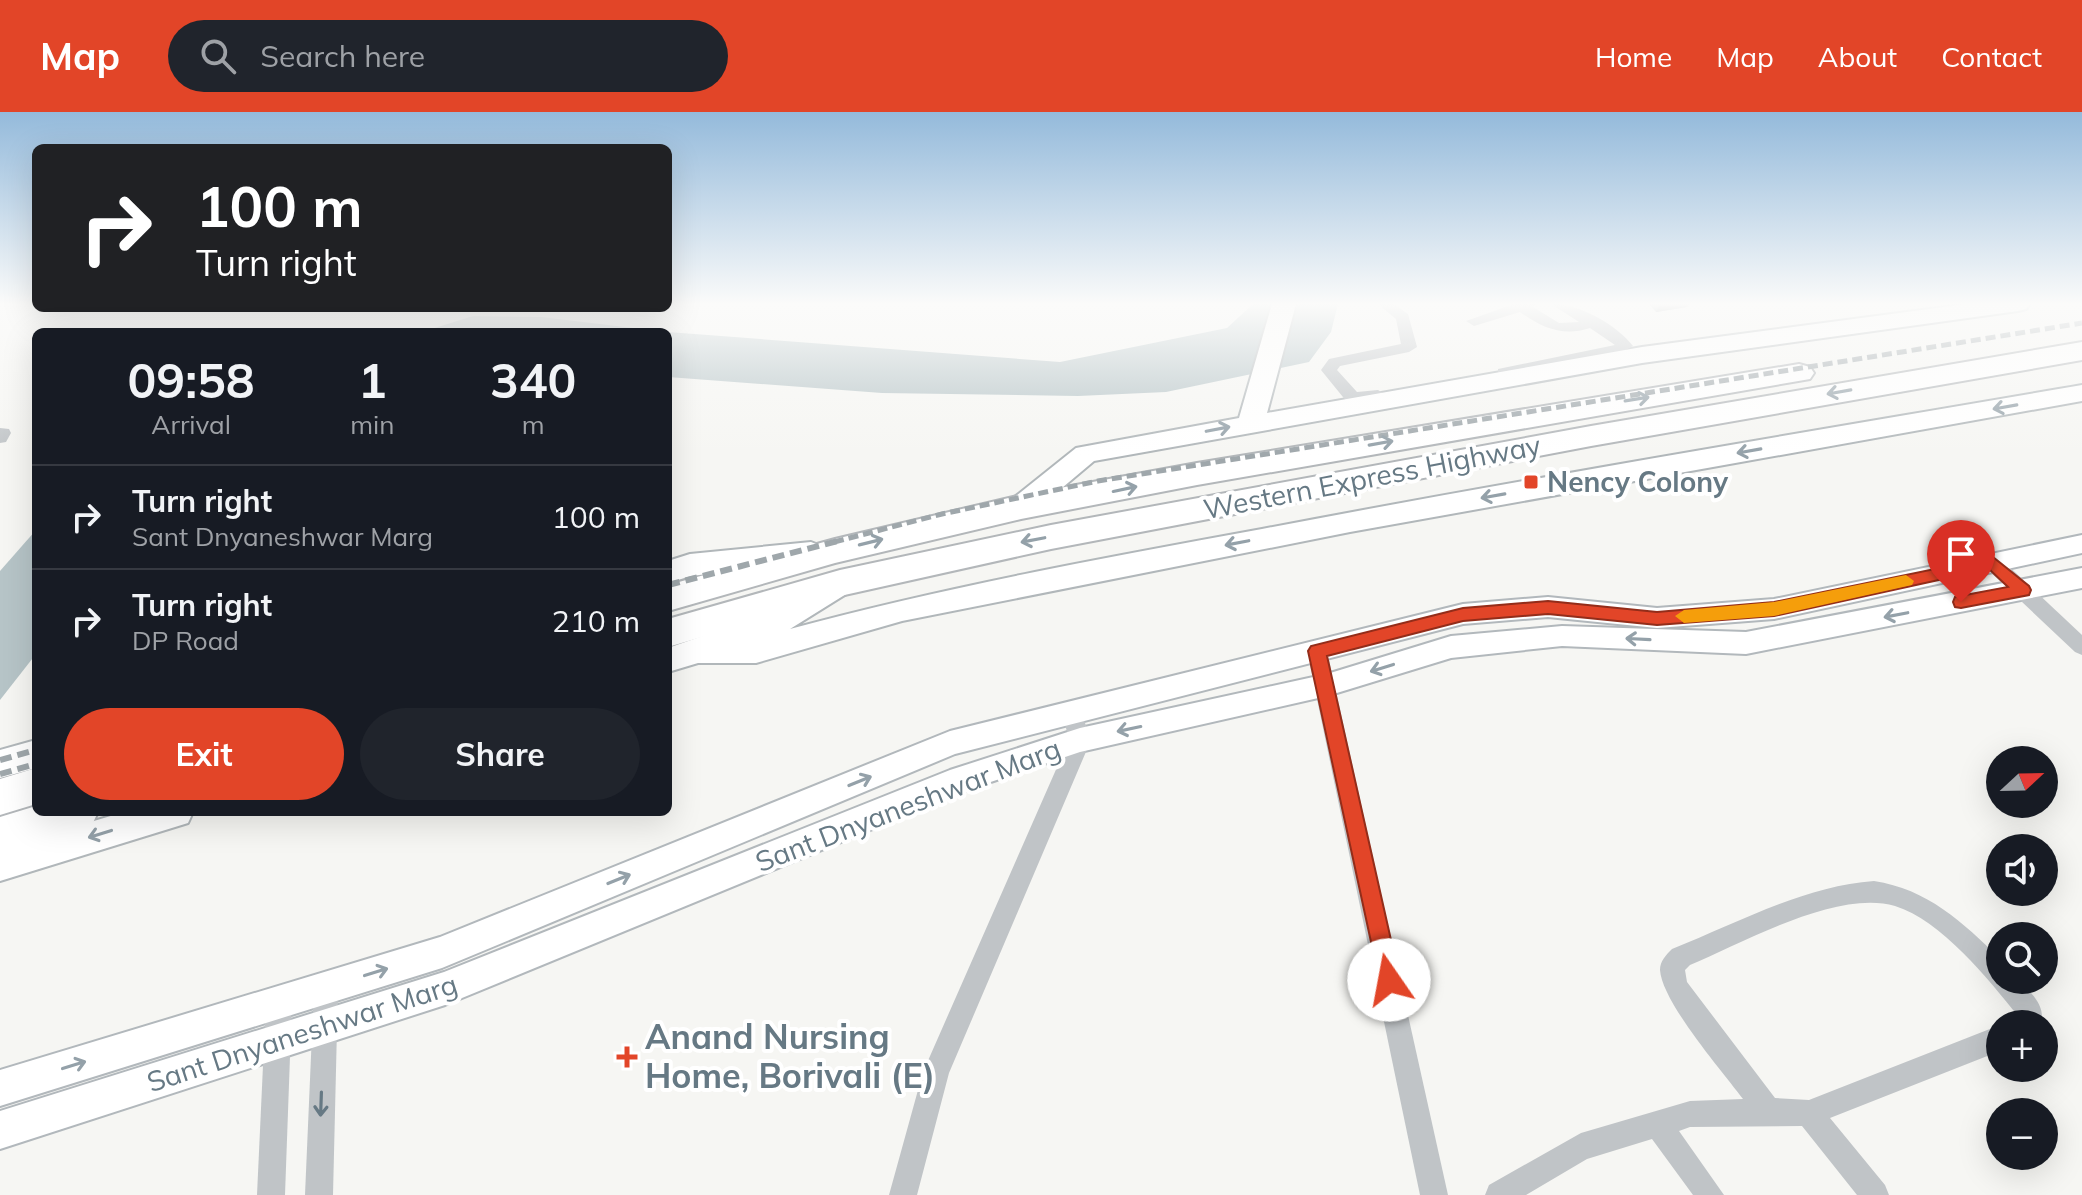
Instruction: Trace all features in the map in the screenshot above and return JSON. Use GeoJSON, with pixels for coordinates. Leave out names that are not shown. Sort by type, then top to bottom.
{"type":"FeatureCollection","features":[{"type":"Feature","properties":{"kind":"highway","name":"Western Express Highway"},"geometry":{"type":"LineString","coordinates":[[680,618],[1021,507],[1564,411],[1916,355]]}},
{"type":"Feature","properties":{"kind":"highway","name":"Western Express Highway"},"geometry":{"type":"LineString","coordinates":[[837,567],[1037,539],[1576,438],[2061,355]]}},
{"type":"Feature","properties":{"kind":"highway"},"geometry":{"type":"LineString","coordinates":[[0,797],[26,765]]}},
{"type":"Feature","properties":{"kind":"highway"},"geometry":{"type":"LineString","coordinates":[[0,836],[64,816]]}},
{"type":"Feature","properties":{"kind":"main road"},"geometry":{"type":"LineString","coordinates":[[1278,401],[1281,355]]}},
{"type":"Feature","properties":{"kind":"main road"},"geometry":{"type":"LineString","coordinates":[[1278,401],[1289,355]]}},
{"type":"Feature","properties":{"kind":"main road"},"geometry":{"type":"LineString","coordinates":[[1021,507],[1086,454],[1251,423],[1278,401],[1645,355]]}},
{"type":"Feature","properties":{"kind":"main road"},"geometry":{"type":"LineString","coordinates":[[837,567],[690,565],[680,618],[756,651],[902,610],[1115,567],[1350,522],[2082,393]]}},
{"type":"Feature","properties":{"kind":"main road"},"geometry":{"type":"LineString","coordinates":[[0,865],[162,816]]}},
{"type":"Feature","properties":{"kind":"street"},"geometry":{"type":"LineString","coordinates":[[1376,355],[1331,365],[1329,370],[1353,398],[1595,355]]}},
{"type":"Feature","properties":{"kind":"street","name":"Sant Dnyaneshwar Marg"},"geometry":{"type":"LineString","coordinates":[[0,1130],[445,988],[961,779],[1076,726],[1317,651],[1463,614],[1548,607],[1657,618],[1774,609],[2082,544]]}},
{"type":"Feature","properties":{"kind":"street"},"geometry":{"type":"LineString","coordinates":[[1993,563],[2082,647]]}},
{"type":"Feature","properties":{"kind":"street","name":"Sant Dnyaneshwar Marg"},"geometry":{"type":"LineString","coordinates":[[0,1088],[442,952],[950,743],[1327,685],[1451,647],[1562,636],[1746,643],[2082,578]]}},
{"type":"Feature","properties":{"kind":"street"},"geometry":{"type":"LineString","coordinates":[[1317,651],[1327,685],[1434,1195]]}},
{"type":"Feature","properties":{"kind":"street"},"geometry":{"type":"LineString","coordinates":[[903,1195],[936,1072],[1076,726]]}},
{"type":"Feature","properties":{"kind":"street"},"geometry":{"type":"LineString","coordinates":[[1768,1111],[1676,987],[1672,967],[1681,957],[1838,896],[1874,891],[1919,907],[1954,930],[1986,962]]}},
{"type":"Feature","properties":{"kind":"street"},"geometry":{"type":"LineString","coordinates":[[319,1195],[326,987]]}},
{"type":"Feature","properties":{"kind":"street"},"geometry":{"type":"LineString","coordinates":[[2015,994],[2029,1010]]}},
{"type":"Feature","properties":{"kind":"street"},"geometry":{"type":"LineString","coordinates":[[271,1195],[279,1001]]}},
{"type":"Feature","properties":{"kind":"street"},"geometry":{"type":"LineString","coordinates":[[1499,1195],[1581,1147],[1690,1114],[1809,1113],[1986,1043]]}},
{"type":"Feature","properties":{"kind":"street"},"geometry":{"type":"LineString","coordinates":[[1809,1113],[1875,1195]]}},
{"type":"Feature","properties":{"kind":"street"},"geometry":{"type":"LineString","coordinates":[[1657,1124],[1710,1195]]}},
{"type":"Feature","properties":{"kind":"shaded area"},"geometry":{"type":"Polygon","coordinates":[[[672,355],[963,355],[1060,362],[1097,355],[1314,355],[1309,362],[1166,392],[1078,396],[882,393],[672,377],[672,355]]]}},
{"type":"Feature","properties":{"kind":"shaded area"},"geometry":{"type":"Polygon","coordinates":[[[32,535],[32,659],[0,700],[0,571],[32,535]]]}},
{"type":"Feature","properties":{"kind":"railway"},"geometry":{"type":"LineString","coordinates":[[834,542],[942,514],[1098,481],[1886,355]]}},
{"type":"Feature","properties":{"kind":"railway"},"geometry":{"type":"LineString","coordinates":[[672,584],[842,540]]}},
{"type":"Feature","properties":{"kind":"railway"},"geometry":{"type":"LineString","coordinates":[[0,760],[32,751]]}},
{"type":"Feature","properties":{"kind":"railway"},"geometry":{"type":"LineString","coordinates":[[0,774],[32,765]]}},
{"type":"Feature","properties":{"kind":"slow traffic"},"geometry":{"type":"LineString","coordinates":[[1684,616],[1774,609],[1906,581]]}},
{"type":"Feature","properties":{"kind":"place","name":"Nency Colony"},"geometry":{"type":"Point","coordinates":[1531,482]}},
{"type":"Feature","properties":{"kind":"place","name":"Anand Nursing Home, Borivali (E)"},"geometry":{"type":"Point","coordinates":[627,1057]}},
{"type":"Feature","properties":{"kind":"route"},"geometry":{"type":"LineString","coordinates":[[1389,980],[1327,685],[1317,651],[1463,614],[1548,607],[1657,618],[1774,609],[1993,563],[2023,590],[1961,602]]}}]}
